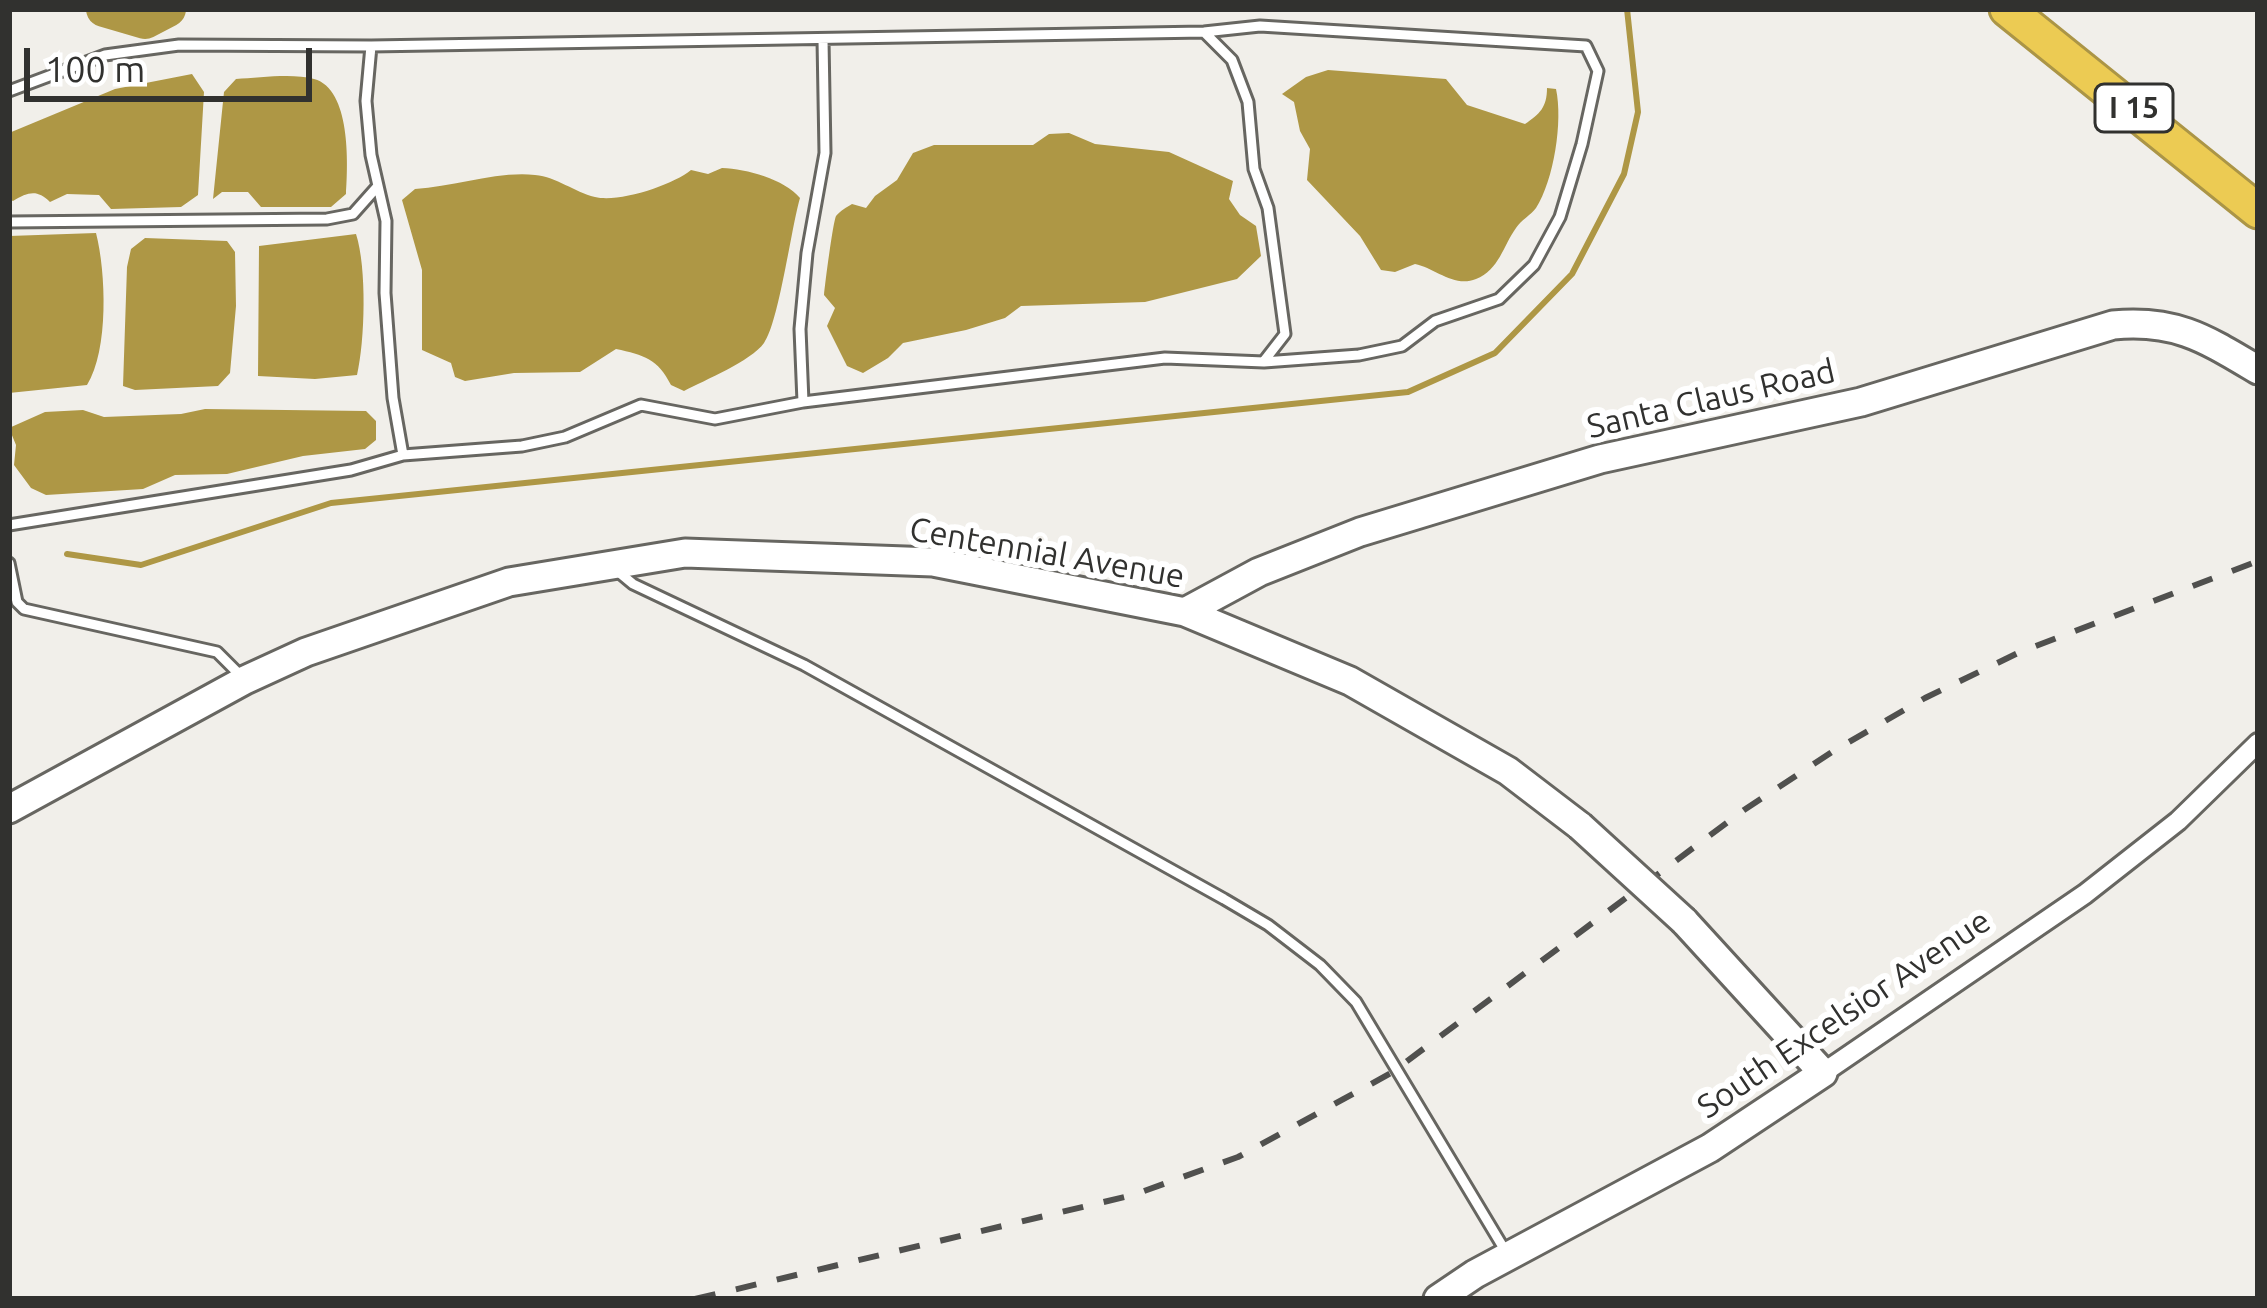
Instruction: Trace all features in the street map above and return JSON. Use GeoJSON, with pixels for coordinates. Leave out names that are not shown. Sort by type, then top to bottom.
{"type":"FeatureCollection","features":[{"type":"Feature","properties":{"kind":"highway","name":"I 15"},"geometry":{"type":"LineString","coordinates":[[2007,9],[2258,211]]}},
{"type":"Feature","properties":{"kind":"street","name":"Santa Claus Road"},"geometry":{"type":"LineString","coordinates":[[1185,612],[1259,572],[1360,532],[1600,459],[1862,402],[2113,326],[2146,322],[2196,333],[2258,370]]}},
{"type":"Feature","properties":{"kind":"street","name":"Centennial Avenue"},"geometry":{"type":"LineString","coordinates":[[9,809],[245,680],[306,652],[509,582],[685,553],[933,562],[1185,612],[1350,681],[1508,771],[1580,826],[1684,921],[1823,1073]]}},
{"type":"Feature","properties":{"kind":"street","name":"South Excelsior Avenue"},"geometry":{"type":"LineString","coordinates":[[1438,1299],[1710,1148],[1823,1073],[2085,894],[2178,820],[2258,742]]}},
{"type":"Feature","properties":{"kind":"lane"},"geometry":{"type":"LineString","coordinates":[[9,91],[105,55],[179,45],[823,40],[1204,32],[1260,26],[1586,46],[1598,71],[1560,217],[1534,265],[1498,299],[1435,321],[1402,346],[1359,356],[1264,362],[1165,358],[803,402],[715,418],[641,405],[565,437],[522,446],[403,454],[351,470],[9,525]]}},
{"type":"Feature","properties":{"kind":"lane"},"geometry":{"type":"LineString","coordinates":[[1204,32],[1232,60],[1248,102],[1254,170],[1268,208],[1285,334],[1264,362]]}},
{"type":"Feature","properties":{"kind":"lane"},"geometry":{"type":"LineString","coordinates":[[803,402],[800,329],[807,253],[825,153],[823,40]]}},
{"type":"Feature","properties":{"kind":"lane"},"geometry":{"type":"LineString","coordinates":[[371,46],[366,101],[386,221],[385,293],[393,398],[403,454]]}},
{"type":"Feature","properties":{"kind":"lane"},"geometry":{"type":"LineString","coordinates":[[9,222],[327,219],[353,214],[377,187]]}},
{"type":"Feature","properties":{"kind":"lane"},"geometry":{"type":"LineString","coordinates":[[9,563],[16,602],[24,609],[217,652],[245,680]]}},
{"type":"Feature","properties":{"kind":"lane"},"geometry":{"type":"LineString","coordinates":[[611,566],[633,584],[804,665],[1224,898],[1321,965],[1356,1002],[1398,1067],[1508,1257]]}},
{"type":"Feature","properties":{"kind":"shaded area"},"geometry":{"type":"Polygon","coordinates":[[[1328,70],[1446,79],[1467,105],[1525,124],[1542,109],[1547,88],[1556,89],[1558,117],[1548,182],[1534,211],[1516,228],[1484,275],[1460,281],[1415,264],[1395,272],[1381,270],[1360,236],[1307,180],[1310,149],[1300,131],[1294,102],[1282,94],[1306,77],[1328,70]]]}},
{"type":"Feature","properties":{"kind":"shaded area"},"geometry":{"type":"Polygon","coordinates":[[[192,74],[204,92],[198,195],[181,207],[111,209],[99,195],[67,194],[50,202],[32,193],[9,199],[9,133],[115,89],[192,74]]]}},
{"type":"Feature","properties":{"kind":"shaded area"},"geometry":{"type":"Polygon","coordinates":[[[305,77],[326,86],[335,97],[345,129],[347,181],[346,194],[331,207],[261,207],[248,192],[222,192],[213,199],[224,92],[236,79],[305,77]]]}},
{"type":"Feature","properties":{"kind":"shaded area"},"geometry":{"type":"Polygon","coordinates":[[[1069,133],[1095,144],[1169,152],[1233,181],[1229,199],[1256,226],[1261,256],[1237,279],[1145,302],[1021,306],[1005,318],[903,343],[863,373],[847,366],[827,326],[835,308],[824,295],[836,216],[852,204],[866,208],[897,180],[913,153],[934,145],[1033,145],[1049,134],[1069,133]]]}},
{"type":"Feature","properties":{"kind":"shaded area"},"geometry":{"type":"Polygon","coordinates":[[[722,168],[764,176],[800,198],[769,332],[758,350],[739,363],[684,391],[671,385],[649,360],[616,349],[580,372],[514,373],[465,381],[455,377],[451,363],[422,350],[422,270],[402,200],[415,189],[520,174],[551,179],[605,198],[659,187],[691,170],[708,174],[722,168]]]}},
{"type":"Feature","properties":{"kind":"shaded area"},"geometry":{"type":"Polygon","coordinates":[[[96,233],[104,311],[99,352],[87,385],[9,393],[9,236],[96,233]]]}},
{"type":"Feature","properties":{"kind":"shaded area"},"geometry":{"type":"Polygon","coordinates":[[[356,234],[364,304],[357,375],[258,376],[259,246],[356,234]]]}},
{"type":"Feature","properties":{"kind":"shaded area"},"geometry":{"type":"Polygon","coordinates":[[[145,238],[227,241],[235,252],[230,373],[218,386],[135,390],[123,386],[127,267],[131,249],[145,238]]]}},
{"type":"Feature","properties":{"kind":"shaded area"},"geometry":{"type":"Polygon","coordinates":[[[205,409],[366,411],[376,421],[376,440],[365,449],[303,456],[227,474],[175,475],[143,489],[46,495],[31,488],[14,465],[16,445],[9,428],[45,412],[83,410],[104,417],[205,409]]]}},
{"type":"Feature","properties":{"kind":"waterway"},"geometry":{"type":"LineString","coordinates":[[104,9],[145,21],[168,9]]}},
{"type":"Feature","properties":{"kind":"waterway"},"geometry":{"type":"LineString","coordinates":[[67,554],[141,565],[331,503],[1408,392],[1495,353],[1572,274],[1624,174],[1638,112],[1627,9]]}},
{"type":"Feature","properties":{"kind":"railway"},"geometry":{"type":"LineString","coordinates":[[695,1299],[1133,1195],[1238,1157],[1391,1073],[1744,810],[1835,750],[1925,698],[2020,652],[2258,561]]}}]}
